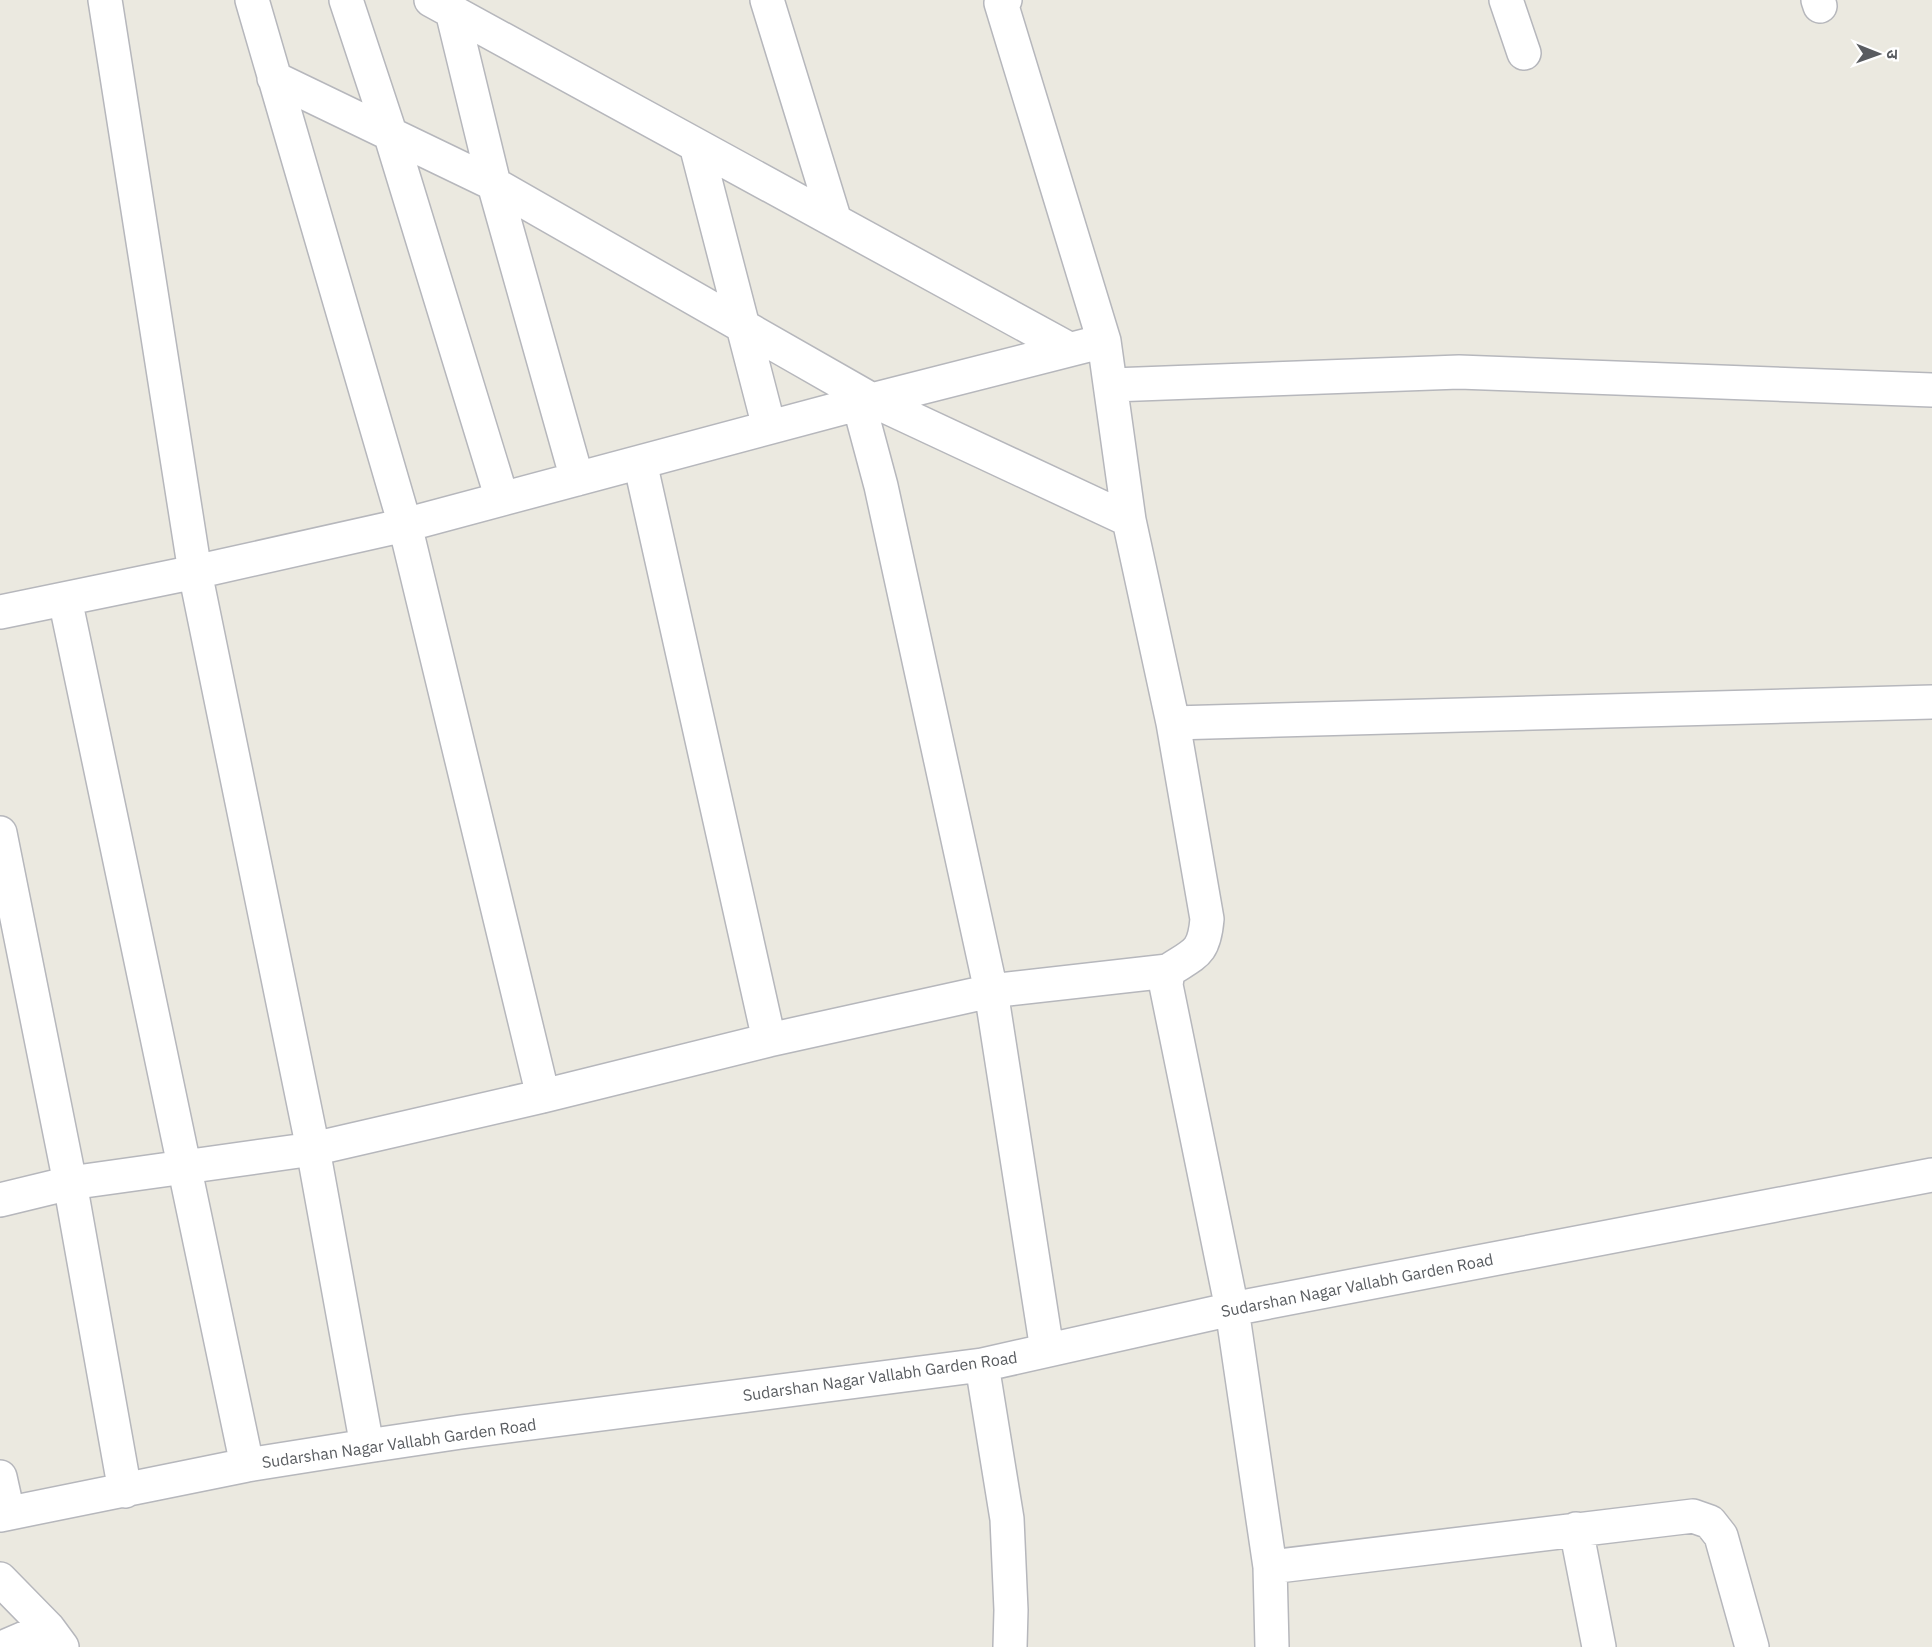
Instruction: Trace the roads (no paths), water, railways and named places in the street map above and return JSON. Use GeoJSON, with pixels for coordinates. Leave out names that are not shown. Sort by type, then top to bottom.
{"type":"FeatureCollection","features":[{"type":"Feature","properties":{"kind":"street"},"geometry":{"type":"LineString","coordinates":[[105,0],[195,572],[313,1149],[367,1446]]}},
{"type":"Feature","properties":{"kind":"street"},"geometry":{"type":"LineString","coordinates":[[252,0],[405,525],[543,1096]]}},
{"type":"Feature","properties":{"kind":"street"},"geometry":{"type":"LineString","coordinates":[[346,0],[390,133],[502,499]]}},
{"type":"Feature","properties":{"kind":"street"},"geometry":{"type":"LineString","coordinates":[[767,0],[835,221]]}},
{"type":"Feature","properties":{"kind":"street"},"geometry":{"type":"LineString","coordinates":[[1506,0],[1524,53]]}},
{"type":"Feature","properties":{"kind":"street"},"geometry":{"type":"LineString","coordinates":[[0,1200],[70,1183],[313,1149],[543,1096],[769,1040],[990,991],[1168,971],[1197,952],[1205,938],[1207,919],[1173,723],[1129,520],[1104,340],[1002,1]]}},
{"type":"Feature","properties":{"kind":"street"},"geometry":{"type":"LineString","coordinates":[[437,3],[1069,349]]}},
{"type":"Feature","properties":{"kind":"street"},"geometry":{"type":"LineString","coordinates":[[437,3],[494,184],[577,479]]}},
{"type":"Feature","properties":{"kind":"street"},"geometry":{"type":"LineString","coordinates":[[274,78],[494,184],[741,325],[866,402],[1129,520]]}},
{"type":"Feature","properties":{"kind":"street"},"geometry":{"type":"LineString","coordinates":[[696,145],[769,427]]}},
{"type":"Feature","properties":{"kind":"street"},"geometry":{"type":"LineString","coordinates":[[0,612],[195,572],[405,525],[1104,340]]}},
{"type":"Feature","properties":{"kind":"street"},"geometry":{"type":"LineString","coordinates":[[1112,385],[1460,372],[1932,390]]}},
{"type":"Feature","properties":{"kind":"street"},"geometry":{"type":"LineString","coordinates":[[866,402],[881,486],[990,991],[1047,1350]]}},
{"type":"Feature","properties":{"kind":"street"},"geometry":{"type":"LineString","coordinates":[[640,462],[769,1040]]}},
{"type":"Feature","properties":{"kind":"street"},"geometry":{"type":"LineString","coordinates":[[65,598],[247,1465]]}},
{"type":"Feature","properties":{"kind":"street"},"geometry":{"type":"LineString","coordinates":[[1173,723],[1932,702]]}},
{"type":"Feature","properties":{"kind":"street"},"geometry":{"type":"LineString","coordinates":[[0,833],[70,1183],[125,1491]]}},
{"type":"Feature","properties":{"kind":"street"},"geometry":{"type":"LineString","coordinates":[[1168,971],[1166,985],[1168,998],[1232,1309],[1270,1567],[1272,1647]]}},
{"type":"Feature","properties":{"kind":"street","name":"Sudarshan Nagar Vallabh Garden Road"},"geometry":{"type":"LineString","coordinates":[[4,1514],[247,1465],[367,1446],[982,1365],[1232,1309],[1932,1175]]}},
{"type":"Feature","properties":{"kind":"street"},"geometry":{"type":"LineString","coordinates":[[982,1365],[1007,1519],[1011,1610],[1010,1647]]}},
{"type":"Feature","properties":{"kind":"street"},"geometry":{"type":"LineString","coordinates":[[0,1477],[4,1514]]}},
{"type":"Feature","properties":{"kind":"street"},"geometry":{"type":"LineString","coordinates":[[1270,1567],[1693,1516],[1710,1522],[1721,1536],[1752,1647]]}},
{"type":"Feature","properties":{"kind":"street"},"geometry":{"type":"LineString","coordinates":[[1576,1529],[1599,1647]]}},
{"type":"Feature","properties":{"kind":"street"},"geometry":{"type":"LineString","coordinates":[[0,1579],[55,1637]]}},
{"type":"Feature","properties":{"kind":"street"},"geometry":{"type":"LineString","coordinates":[[4,1647],[55,1637]]}}]}
